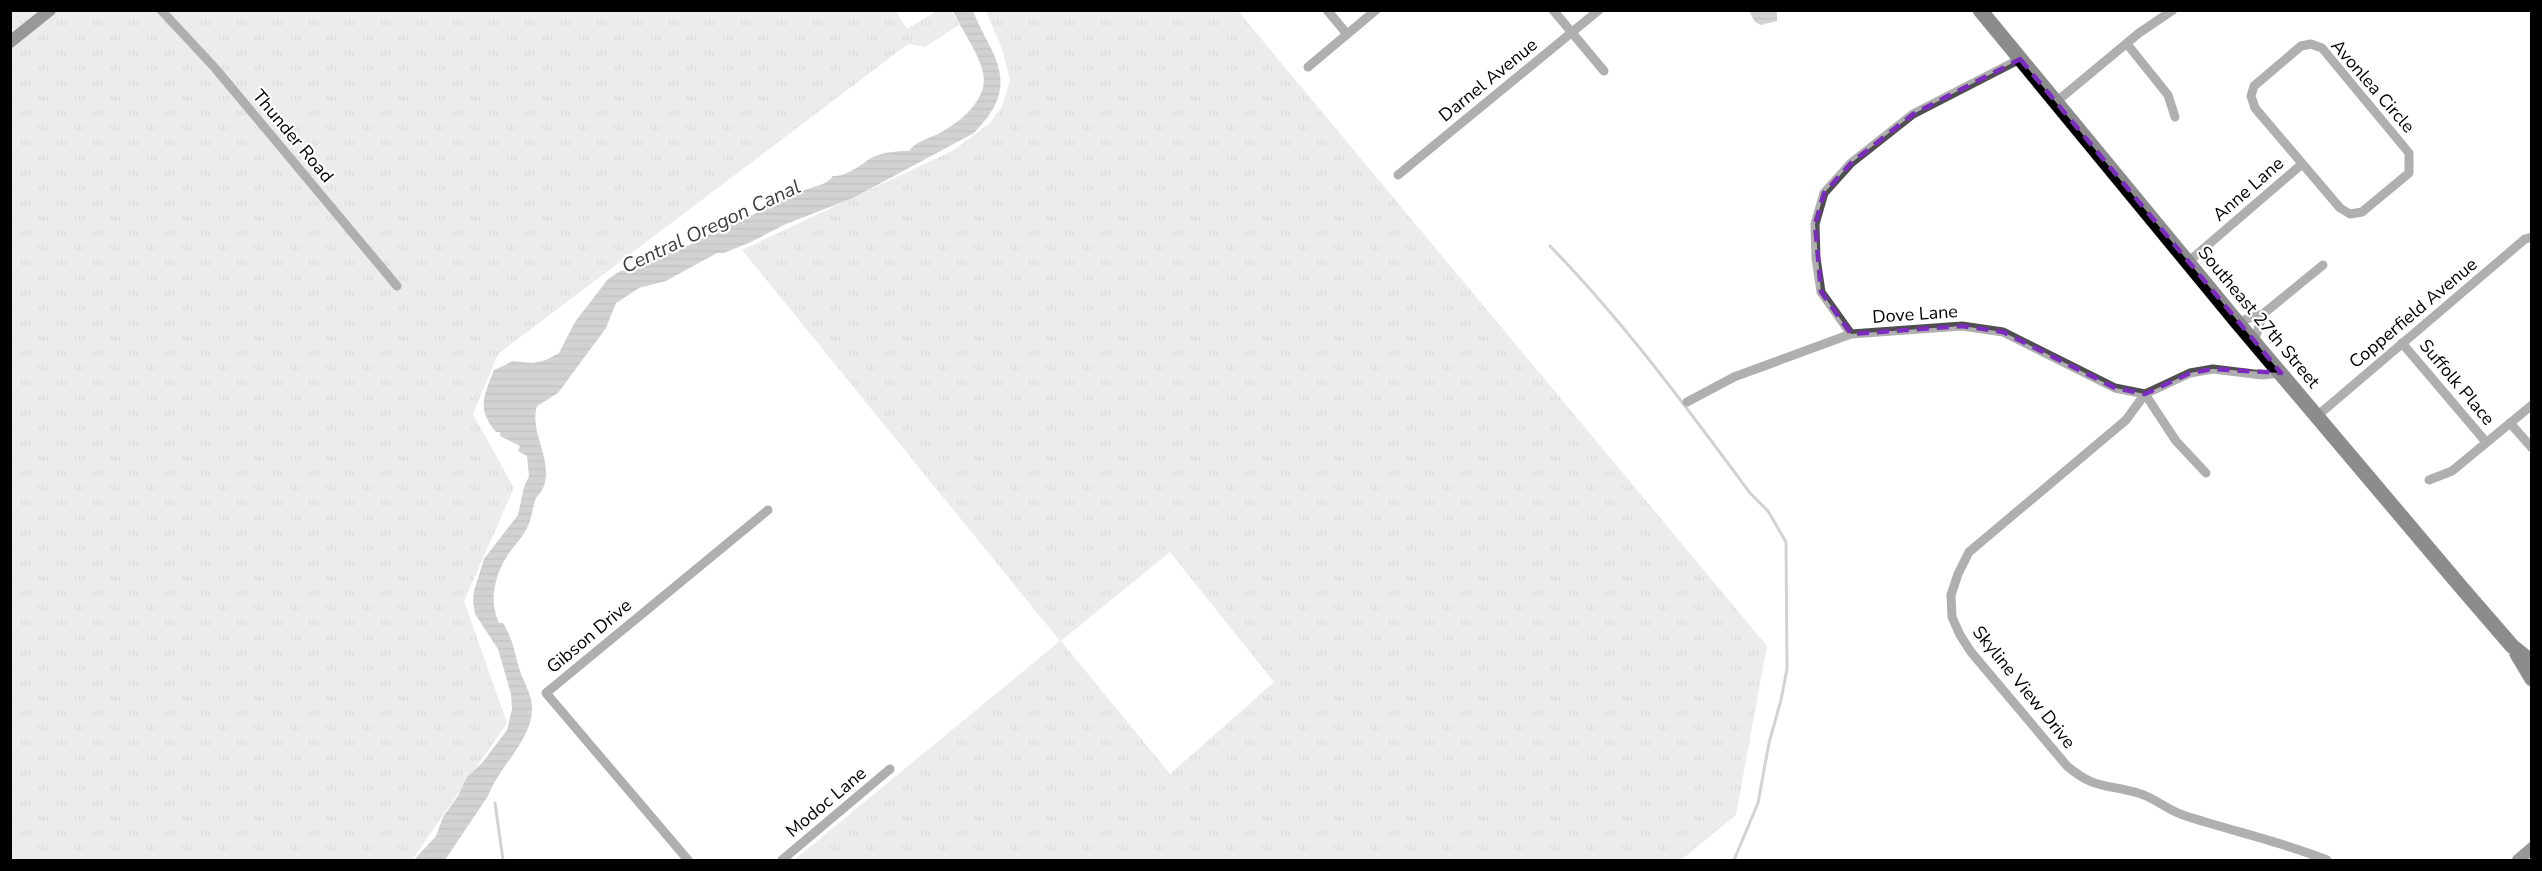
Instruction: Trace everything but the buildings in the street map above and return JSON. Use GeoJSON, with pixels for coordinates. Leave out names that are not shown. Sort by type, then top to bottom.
{"type":"FeatureCollection","features":[{"type":"Feature","properties":{"kind":"main road","name":"Southeast 27th Street"},"geometry":{"type":"LineString","coordinates":[[1980,10],[2237,322],[2512,646],[2532,679]]}},
{"type":"Feature","properties":{"kind":"main road","name":"Southeast 27th Street"},"geometry":{"type":"LineString","coordinates":[[2512,646],[2532,662]]}},
{"type":"Feature","properties":{"kind":"street"},"geometry":{"type":"LineString","coordinates":[[10,42],[50,10]]}},
{"type":"Feature","properties":{"kind":"street","name":"Thunder Road"},"geometry":{"type":"LineString","coordinates":[[161,10],[215,68],[397,285]]}},
{"type":"Feature","properties":{"kind":"street"},"geometry":{"type":"LineString","coordinates":[[1327,10],[1347,34]]}},
{"type":"Feature","properties":{"kind":"street"},"geometry":{"type":"LineString","coordinates":[[1308,67],[1376,10]]}},
{"type":"Feature","properties":{"kind":"street"},"geometry":{"type":"LineString","coordinates":[[1553,10],[1604,71]]}},
{"type":"Feature","properties":{"kind":"street","name":"Darnel Avenue"},"geometry":{"type":"LineString","coordinates":[[1398,175],[1599,10]]}},
{"type":"Feature","properties":{"kind":"street"},"geometry":{"type":"LineString","coordinates":[[2056,102],[2173,10]]}},
{"type":"Feature","properties":{"kind":"street"},"geometry":{"type":"LineString","coordinates":[[2127,44],[2169,95],[2175,117]]}},
{"type":"Feature","properties":{"kind":"street","name":"Avonlea Circle"},"geometry":{"type":"LineString","coordinates":[[2311,44],[2322,48],[2409,153],[2411,163],[2409,173],[2362,212],[2349,214],[2340,208],[2302,164],[2255,108],[2251,96],[2253,86],[2301,46],[2311,44]]}},
{"type":"Feature","properties":{"kind":"street"},"geometry":{"type":"LineString","coordinates":[[1851,334],[1821,292],[1816,258],[1815,224],[1824,193],[1851,163],[1913,114],[2020,59]]}},
{"type":"Feature","properties":{"kind":"street","name":"Anne Lane"},"geometry":{"type":"LineString","coordinates":[[2188,262],[2302,164]]}},
{"type":"Feature","properties":{"kind":"street","name":"Copperfield Avenue"},"geometry":{"type":"LineString","coordinates":[[2317,416],[2525,239],[2532,237]]}},
{"type":"Feature","properties":{"kind":"street"},"geometry":{"type":"LineString","coordinates":[[2237,322],[2263,314],[2323,265]]}},
{"type":"Feature","properties":{"kind":"street"},"geometry":{"type":"LineString","coordinates":[[2254,342],[2263,314]]}},
{"type":"Feature","properties":{"kind":"street","name":"Dove Lane"},"geometry":{"type":"LineString","coordinates":[[1687,402],[1734,377],[1851,334],[1962,326],[2003,332],[2115,388],[2145,394]]}},
{"type":"Feature","properties":{"kind":"street","name":"Suffolk Place"},"geometry":{"type":"LineString","coordinates":[[2402,343],[2486,442]]}},
{"type":"Feature","properties":{"kind":"street","name":"Skyline View Drive"},"geometry":{"type":"LineString","coordinates":[[2281,373],[2262,375],[2213,369],[2190,373],[2145,394],[2126,420],[1969,552],[1951,595],[1952,617],[1971,652],[2067,766],[2083,779],[2102,786],[2140,793],[2179,814],[2296,848],[2327,861]]}},
{"type":"Feature","properties":{"kind":"street"},"geometry":{"type":"LineString","coordinates":[[2145,394],[2176,441],[2206,473]]}},
{"type":"Feature","properties":{"kind":"street"},"geometry":{"type":"LineString","coordinates":[[2429,480],[2452,471],[2532,405]]}},
{"type":"Feature","properties":{"kind":"street"},"geometry":{"type":"LineString","coordinates":[[2510,423],[2532,448]]}},
{"type":"Feature","properties":{"kind":"street","name":"Gibson Drive"},"geometry":{"type":"LineString","coordinates":[[688,861],[546,693],[768,510]]}},
{"type":"Feature","properties":{"kind":"street","name":"Modoc Lane"},"geometry":{"type":"LineString","coordinates":[[782,861],[890,769]]}},
{"type":"Feature","properties":{"kind":"street"},"geometry":{"type":"LineString","coordinates":[[2518,861],[2532,848]]}},
{"type":"Feature","properties":{"kind":"highlighted area"},"geometry":{"type":"Polygon","coordinates":[[[2020,59],[2281,373],[2213,369],[2190,373],[2145,394],[2115,388],[2003,332],[1962,326],[1851,334],[1821,292],[1815,224],[1824,193],[1851,163],[1913,114],[2020,59]]]}},
{"type":"Feature","properties":{"kind":"green space"},"geometry":{"type":"Polygon","coordinates":[[[895,10],[907,29],[937,11],[951,10],[959,25],[925,47],[908,44],[498,354],[473,414],[514,488],[464,601],[507,723],[412,860],[11,860],[10,11],[895,10]]]}},
{"type":"Feature","properties":{"kind":"green space"},"geometry":{"type":"Polygon","coordinates":[[[986,11],[1238,11],[1767,646],[1736,815],[1681,860],[794,860],[1060,641],[742,250],[954,150],[990,123],[1002,107],[1010,80],[1002,49],[986,11]],[[1170,552],[1061,641],[1170,774],[1274,682],[1170,552]]]}},
{"type":"Feature","properties":{"kind":"shaded area"},"geometry":{"type":"Polygon","coordinates":[[[953,11],[973,11],[992,49],[1000,74],[997,100],[989,115],[974,133],[853,198],[786,224],[724,253],[717,253],[666,281],[639,288],[616,303],[606,328],[558,393],[537,406],[536,426],[546,466],[544,486],[536,498],[525,532],[508,554],[498,573],[494,590],[496,615],[499,623],[503,623],[509,635],[530,697],[531,718],[522,741],[445,860],[414,860],[436,836],[443,817],[458,796],[467,777],[482,763],[507,730],[512,709],[511,694],[498,649],[475,614],[473,601],[484,559],[518,515],[524,487],[529,476],[527,456],[518,451],[520,446],[500,436],[500,432],[496,432],[486,416],[485,395],[494,370],[513,361],[532,363],[546,360],[559,353],[575,322],[608,279],[620,271],[690,245],[716,230],[720,231],[722,227],[823,184],[833,176],[848,173],[875,156],[909,151],[919,142],[956,123],[977,101],[984,83],[977,57],[953,11]]]}},
{"type":"Feature","properties":{"kind":"shaded area"},"geometry":{"type":"Polygon","coordinates":[[[1749,11],[1777,11],[1777,21],[1761,25],[1755,22],[1749,11]]]}},
{"type":"Feature","properties":{"kind":"waterway"},"geometry":{"type":"LineString","coordinates":[[1550,246],[1604,305],[1654,366],[1750,493],[1768,511],[1786,542],[1787,669],[1769,743],[1758,803],[1734,860]]}},
{"type":"Feature","properties":{"kind":"waterway"},"geometry":{"type":"LineString","coordinates":[[495,803],[503,860]]}},
{"type":"Feature","properties":{"kind":"water label","name":"Central Oregon Canal"},"geometry":{"type":"Point","coordinates":[711,226]}}]}
